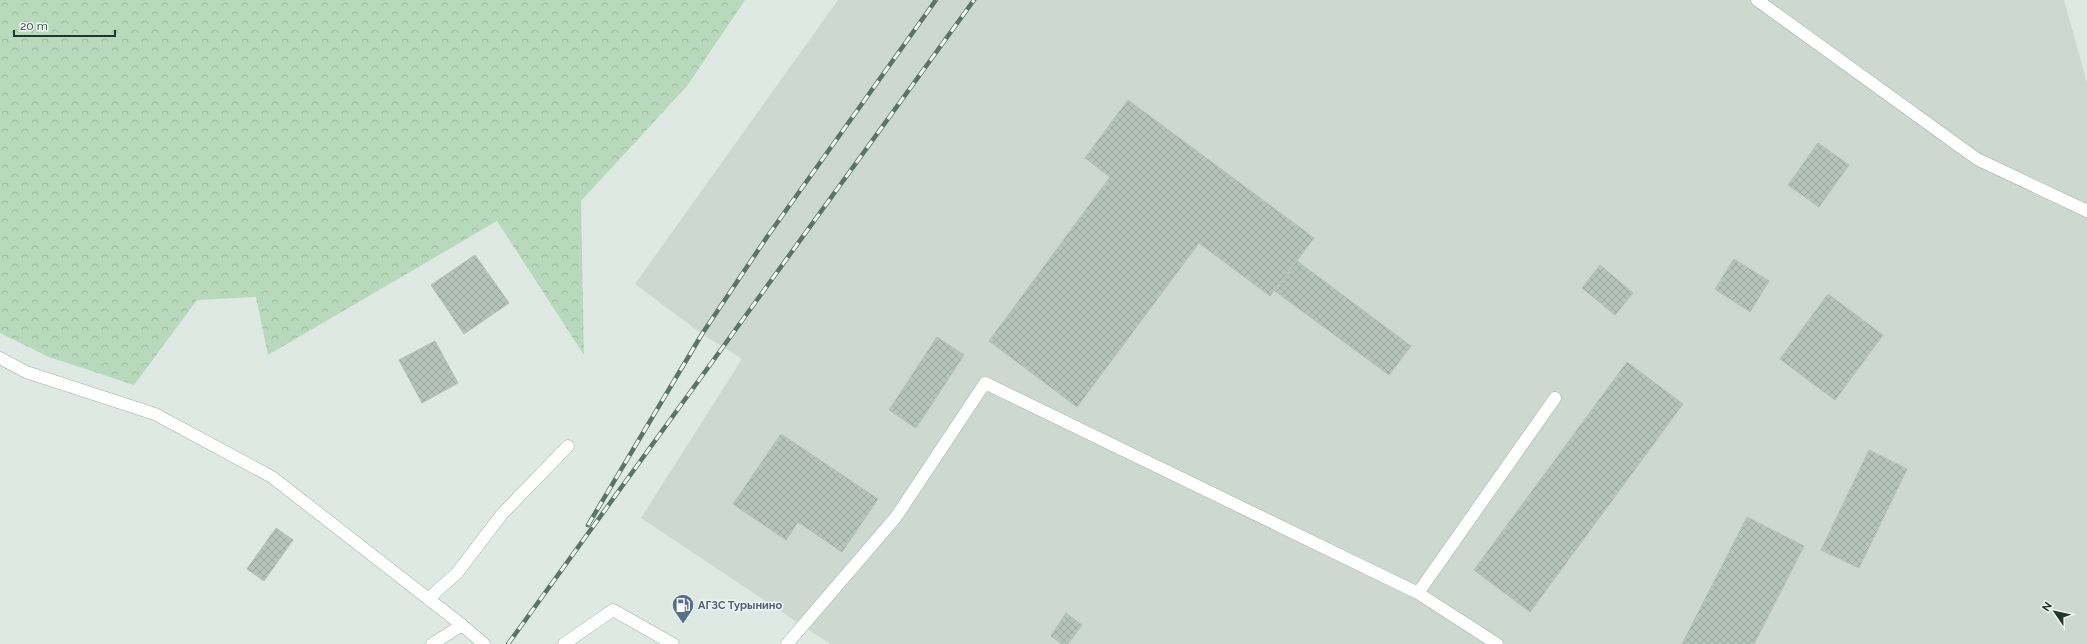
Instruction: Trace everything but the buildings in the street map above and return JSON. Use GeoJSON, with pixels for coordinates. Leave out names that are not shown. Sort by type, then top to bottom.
{"type":"FeatureCollection","features":[{"type":"Feature","properties":{"kind":"street"},"geometry":{"type":"LineString","coordinates":[[1757,0],[1977,159],[2087,211]]}},
{"type":"Feature","properties":{"kind":"street"},"geometry":{"type":"LineString","coordinates":[[0,358],[26,372],[155,414],[272,477],[462,625],[484,644]]}},
{"type":"Feature","properties":{"kind":"street"},"geometry":{"type":"LineString","coordinates":[[788,644],[896,517],[985,383],[1418,593],[1496,644]]}},
{"type":"Feature","properties":{"kind":"street"},"geometry":{"type":"LineString","coordinates":[[1418,593],[1554,398]]}},
{"type":"Feature","properties":{"kind":"street"},"geometry":{"type":"LineString","coordinates":[[428,599],[457,573],[502,514],[568,446]]}},
{"type":"Feature","properties":{"kind":"street"},"geometry":{"type":"LineString","coordinates":[[564,644],[613,610],[672,644]]}},
{"type":"Feature","properties":{"kind":"street"},"geometry":{"type":"LineString","coordinates":[[432,644],[462,625]]}},
{"type":"Feature","properties":{"kind":"shaded area"},"geometry":{"type":"Polygon","coordinates":[[[838,0],[2064,0],[2087,83],[2087,644],[830,644],[641,518],[742,359],[702,334],[635,284],[838,0]]]}},
{"type":"Feature","properties":{"kind":"green space"},"geometry":{"type":"Polygon","coordinates":[[[0,0],[745,0],[687,86],[581,201],[584,355],[497,221],[268,355],[256,297],[197,300],[134,385],[49,357],[0,333],[0,0]]]}},
{"type":"Feature","properties":{"kind":"railway"},"geometry":{"type":"LineString","coordinates":[[588,525],[702,334],[767,237],[936,0]]}},
{"type":"Feature","properties":{"kind":"railway"},"geometry":{"type":"LineString","coordinates":[[508,644],[974,0]]}},
{"type":"Feature","properties":{"kind":"place","name":"АГЗС Турынино"},"geometry":{"type":"Point","coordinates":[683,624]}}]}
